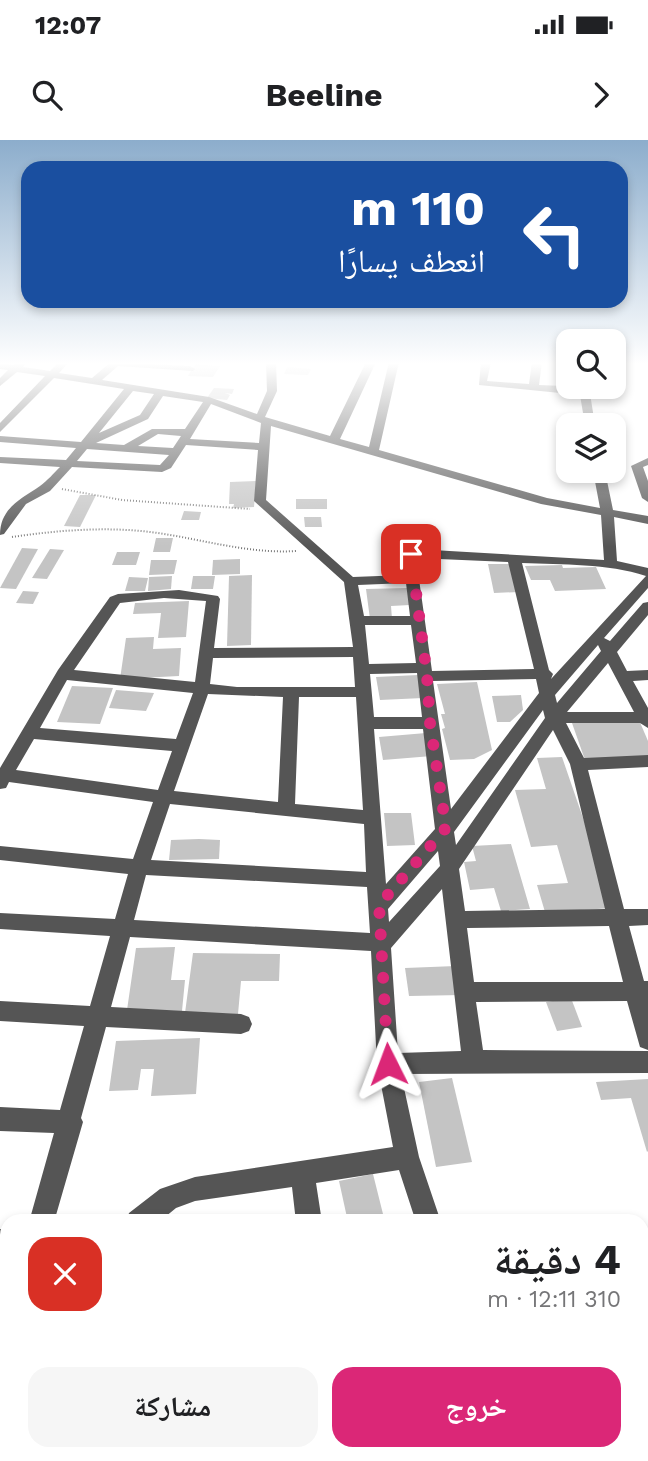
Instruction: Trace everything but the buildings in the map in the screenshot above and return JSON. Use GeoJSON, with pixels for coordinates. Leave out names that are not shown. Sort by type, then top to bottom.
{"type":"FeatureCollection","features":[{"type":"Feature","properties":{"kind":"street"},"geometry":{"type":"LineString","coordinates":[[2,535],[22,501],[49,486],[100,424]]}},
{"type":"Feature","properties":{"kind":"street"},"geometry":{"type":"LineString","coordinates":[[84,445],[128,424]]}},
{"type":"Feature","properties":{"kind":"street"},"geometry":{"type":"LineString","coordinates":[[150,424],[156,431],[183,442]]}},
{"type":"Feature","properties":{"kind":"street"},"geometry":{"type":"LineString","coordinates":[[0,460],[159,470],[167,466],[194,424]]}},
{"type":"Feature","properties":{"kind":"street"},"geometry":{"type":"LineString","coordinates":[[263,424],[265,447],[259,499],[350,581],[358,621],[362,669],[388,1064],[407,1157],[426,1214]]}},
{"type":"Feature","properties":{"kind":"street"},"geometry":{"type":"LineString","coordinates":[[279,424],[545,501],[648,520]]}},
{"type":"Feature","properties":{"kind":"street"},"geometry":{"type":"LineString","coordinates":[[334,440],[349,424]]}},
{"type":"Feature","properties":{"kind":"street"},"geometry":{"type":"LineString","coordinates":[[371,424],[373,452]]}},
{"type":"Feature","properties":{"kind":"street"},"geometry":{"type":"LineString","coordinates":[[127,448],[156,431]]}},
{"type":"Feature","properties":{"kind":"street"},"geometry":{"type":"LineString","coordinates":[[0,439],[127,448],[183,442],[265,447]]}},
{"type":"Feature","properties":{"kind":"street"},"geometry":{"type":"LineString","coordinates":[[648,461],[637,466],[648,498]]}},
{"type":"Feature","properties":{"kind":"street"},"geometry":{"type":"LineString","coordinates":[[601,483],[607,511],[611,564]]}},
{"type":"Feature","properties":{"kind":"street"},"geometry":{"type":"LineString","coordinates":[[473,1060],[451,866],[409,556],[415,553],[611,564],[634,567],[648,573]]}},
{"type":"Feature","properties":{"kind":"street"},"geometry":{"type":"LineString","coordinates":[[514,558],[545,674],[546,695],[553,718],[568,739],[578,764],[618,917],[642,991],[648,1040]]}},
{"type":"Feature","properties":{"kind":"street"},"geometry":{"type":"LineString","coordinates":[[350,581],[412,579]]}},
{"type":"Feature","properties":{"kind":"street"},"geometry":{"type":"LineString","coordinates":[[379,905],[446,828],[546,695],[648,580]]}},
{"type":"Feature","properties":{"kind":"street"},"geometry":{"type":"LineString","coordinates":[[43,1214],[71,1122],[139,867],[163,797],[183,746],[202,690],[212,599],[196,594],[128,595],[110,604],[63,674],[2,779],[163,797],[370,818]]}},
{"type":"Feature","properties":{"kind":"street"},"geometry":{"type":"LineString","coordinates":[[382,943],[451,866],[553,718],[648,606]]}},
{"type":"Feature","properties":{"kind":"street"},"geometry":{"type":"LineString","coordinates":[[358,621],[418,620]]}},
{"type":"Feature","properties":{"kind":"street"},"geometry":{"type":"LineString","coordinates":[[597,635],[647,718]]}},
{"type":"Feature","properties":{"kind":"street"},"geometry":{"type":"LineString","coordinates":[[207,653],[359,652]]}},
{"type":"Feature","properties":{"kind":"street"},"geometry":{"type":"LineString","coordinates":[[362,669],[545,674]]}},
{"type":"Feature","properties":{"kind":"street"},"geometry":{"type":"LineString","coordinates":[[63,674],[202,690],[291,694],[363,692]]}},
{"type":"Feature","properties":{"kind":"street"},"geometry":{"type":"LineString","coordinates":[[622,676],[648,675]]}},
{"type":"Feature","properties":{"kind":"street"},"geometry":{"type":"LineString","coordinates":[[286,810],[291,694]]}},
{"type":"Feature","properties":{"kind":"street"},"geometry":{"type":"LineString","coordinates":[[553,718],[647,718]]}},
{"type":"Feature","properties":{"kind":"street"},"geometry":{"type":"LineString","coordinates":[[366,723],[430,723]]}},
{"type":"Feature","properties":{"kind":"street"},"geometry":{"type":"LineString","coordinates":[[29,733],[183,746]]}},
{"type":"Feature","properties":{"kind":"street"},"geometry":{"type":"LineString","coordinates":[[578,764],[648,761]]}},
{"type":"Feature","properties":{"kind":"street"},"geometry":{"type":"LineString","coordinates":[[0,853],[139,867],[376,880]]}},
{"type":"Feature","properties":{"kind":"street"},"geometry":{"type":"LineString","coordinates":[[457,920],[648,917]]}},
{"type":"Feature","properties":{"kind":"street"},"geometry":{"type":"LineString","coordinates":[[0,921],[382,943]]}},
{"type":"Feature","properties":{"kind":"street"},"geometry":{"type":"LineString","coordinates":[[465,992],[642,991]]}},
{"type":"Feature","properties":{"kind":"street"},"geometry":{"type":"LineString","coordinates":[[0,1011],[241,1024]]}},
{"type":"Feature","properties":{"kind":"street"},"geometry":{"type":"LineString","coordinates":[[388,1064],[473,1060],[648,1062]]}},
{"type":"Feature","properties":{"kind":"street"},"geometry":{"type":"LineString","coordinates":[[0,1119],[71,1122]]}},
{"type":"Feature","properties":{"kind":"street"},"geometry":{"type":"LineString","coordinates":[[148,1214],[169,1198],[194,1189],[407,1157]]}},
{"type":"Feature","properties":{"kind":"street"},"geometry":{"type":"LineString","coordinates":[[302,1174],[308,1214]]}},
{"type":"Feature","properties":{"kind":"path"},"geometry":{"type":"LineString","coordinates":[[49,486],[122,500],[267,509]]}},
{"type":"Feature","properties":{"kind":"path"},"geometry":{"type":"LineString","coordinates":[[2,535],[109,528],[160,534],[262,553],[314,550]]}},
{"type":"Feature","properties":{"kind":"route"},"geometry":{"type":"LineString","coordinates":[[388,1064],[379,905],[446,828],[430,723],[427,676],[412,579],[411,554]]}}]}
